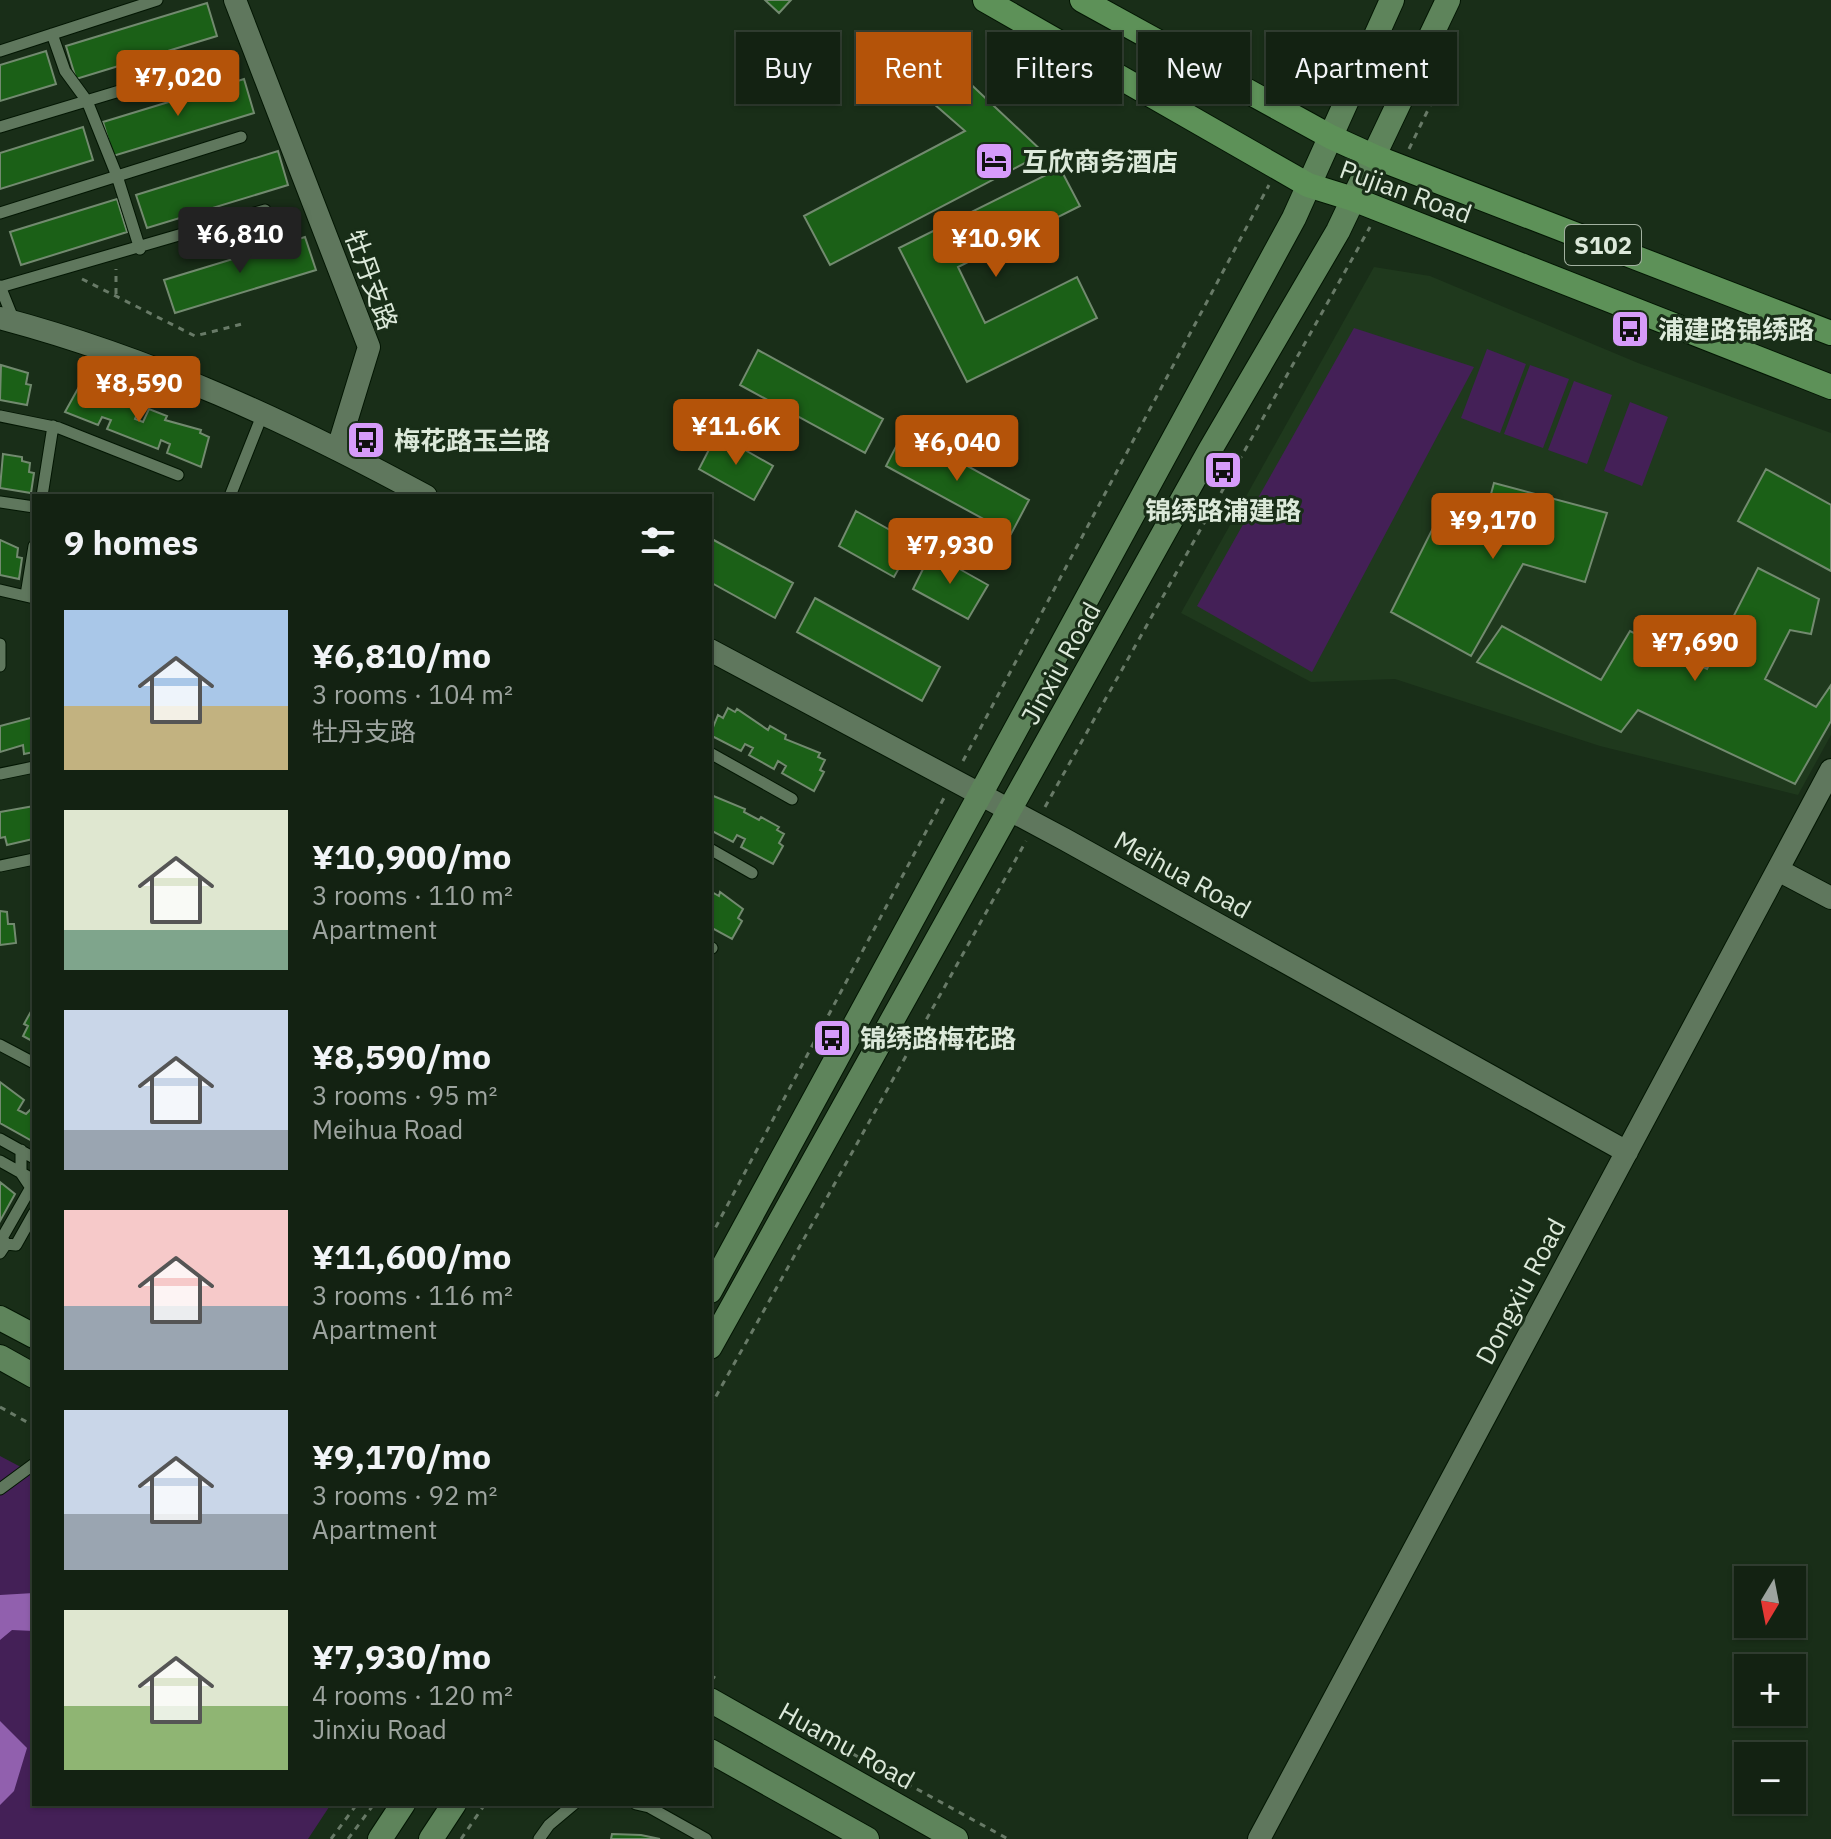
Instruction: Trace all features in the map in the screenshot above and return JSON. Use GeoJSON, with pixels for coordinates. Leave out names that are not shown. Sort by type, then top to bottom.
{"type":"FeatureCollection","features":[{"type":"Feature","properties":{"kind":"main road","name":"Pujian Road"},"geometry":{"type":"LineString","coordinates":[[985,0],[1308,185],[1379,209],[1831,387]]}},
{"type":"Feature","properties":{"kind":"main road","name":"Pujian Road"},"geometry":{"type":"LineString","coordinates":[[1082,0],[1331,137],[1375,157],[1831,333]]}},
{"type":"Feature","properties":{"kind":"main road","name":"Jinxiu Road"},"geometry":{"type":"LineString","coordinates":[[712,1287],[1286,232],[1392,0]]}},
{"type":"Feature","properties":{"kind":"main road","name":"Jinxiu Road"},"geometry":{"type":"LineString","coordinates":[[712,1343],[1353,199],[1448,0]]}},
{"type":"Feature","properties":{"kind":"main road"},"geometry":{"type":"LineString","coordinates":[[0,1318],[32,1335]]}},
{"type":"Feature","properties":{"kind":"main road"},"geometry":{"type":"LineString","coordinates":[[0,1357],[32,1375]]}},
{"type":"Feature","properties":{"kind":"main road","name":"Huamu Road"},"geometry":{"type":"LineString","coordinates":[[717,1691],[956,1839]]}},
{"type":"Feature","properties":{"kind":"main road"},"geometry":{"type":"LineString","coordinates":[[712,1752],[867,1839]]}},
{"type":"Feature","properties":{"kind":"main road"},"geometry":{"type":"LineString","coordinates":[[380,1839],[402,1806]]}},
{"type":"Feature","properties":{"kind":"main road"},"geometry":{"type":"LineString","coordinates":[[431,1839],[453,1806]]}},
{"type":"Feature","properties":{"kind":"street","name":"牡丹支路"},"geometry":{"type":"LineString","coordinates":[[235,0],[369,347],[338,448]]}},
{"type":"Feature","properties":{"kind":"street"},"geometry":{"type":"LineString","coordinates":[[7,320],[158,368],[338,448],[422,494]]}},
{"type":"Feature","properties":{"kind":"street","name":"Meihua Road"},"geometry":{"type":"LineString","coordinates":[[712,651],[1035,824],[1627,1152]]}},
{"type":"Feature","properties":{"kind":"street","name":"Dongxiu Road"},"geometry":{"type":"LineString","coordinates":[[1259,1839],[1831,770]]}},
{"type":"Feature","properties":{"kind":"street"},"geometry":{"type":"LineString","coordinates":[[1778,870],[1831,898]]}},
{"type":"Feature","properties":{"kind":"lane"},"geometry":{"type":"LineString","coordinates":[[0,51],[157,0]]}},
{"type":"Feature","properties":{"kind":"lane"},"geometry":{"type":"LineString","coordinates":[[52,34],[65,71],[87,101],[117,176],[140,249]]}},
{"type":"Feature","properties":{"kind":"lane"},"geometry":{"type":"LineString","coordinates":[[0,127],[209,64]]}},
{"type":"Feature","properties":{"kind":"lane"},"geometry":{"type":"LineString","coordinates":[[0,213],[241,137]]}},
{"type":"Feature","properties":{"kind":"lane"},"geometry":{"type":"LineString","coordinates":[[7,320],[0,287],[140,249],[265,210]]}},
{"type":"Feature","properties":{"kind":"lane"},"geometry":{"type":"LineString","coordinates":[[231,494],[264,413]]}},
{"type":"Feature","properties":{"kind":"lane"},"geometry":{"type":"LineString","coordinates":[[0,416],[53,426],[178,475]]}},
{"type":"Feature","properties":{"kind":"lane"},"geometry":{"type":"LineString","coordinates":[[42,494],[53,426]]}},
{"type":"Feature","properties":{"kind":"lane"},"geometry":{"type":"LineString","coordinates":[[0,502],[32,507]]}},
{"type":"Feature","properties":{"kind":"lane"},"geometry":{"type":"LineString","coordinates":[[0,590],[30,596],[32,571]]}},
{"type":"Feature","properties":{"kind":"lane"},"geometry":{"type":"LineString","coordinates":[[0,644],[0,666]]}},
{"type":"Feature","properties":{"kind":"lane"},"geometry":{"type":"LineString","coordinates":[[712,754],[792,799]]}},
{"type":"Feature","properties":{"kind":"lane"},"geometry":{"type":"LineString","coordinates":[[0,774],[32,767]]}},
{"type":"Feature","properties":{"kind":"lane"},"geometry":{"type":"LineString","coordinates":[[712,850],[752,873]]}},
{"type":"Feature","properties":{"kind":"lane"},"geometry":{"type":"LineString","coordinates":[[0,866],[32,859]]}},
{"type":"Feature","properties":{"kind":"lane"},"geometry":{"type":"LineString","coordinates":[[0,1045],[32,1062]]}},
{"type":"Feature","properties":{"kind":"lane"},"geometry":{"type":"LineString","coordinates":[[0,1139],[32,1157]]}},
{"type":"Feature","properties":{"kind":"lane"},"geometry":{"type":"LineString","coordinates":[[21,1150],[21,1173]]}},
{"type":"Feature","properties":{"kind":"lane"},"geometry":{"type":"LineString","coordinates":[[0,1161],[21,1173],[32,1186]]}},
{"type":"Feature","properties":{"kind":"lane"},"geometry":{"type":"LineString","coordinates":[[32,1189],[2,1238],[3,1249],[16,1245],[32,1217]]}},
{"type":"Feature","properties":{"kind":"lane"},"geometry":{"type":"LineString","coordinates":[[0,1489],[32,1465]]}},
{"type":"Feature","properties":{"kind":"lane"},"geometry":{"type":"LineString","coordinates":[[539,1839],[549,1825],[572,1806]]}},
{"type":"Feature","properties":{"kind":"lane"},"geometry":{"type":"LineString","coordinates":[[645,1806],[706,1839]]}},
{"type":"Feature","properties":{"kind":"path"},"geometry":{"type":"LineString","coordinates":[[1305,122],[1314,104]]}},
{"type":"Feature","properties":{"kind":"path"},"geometry":{"type":"LineString","coordinates":[[1400,167],[1431,104]]}},
{"type":"Feature","properties":{"kind":"path","name":"Jinxiu Road"},"geometry":{"type":"LineString","coordinates":[[712,1234],[1279,169]]}},
{"type":"Feature","properties":{"kind":"path"},"geometry":{"type":"LineString","coordinates":[[712,1403],[1379,209]]}},
{"type":"Feature","properties":{"kind":"path"},"geometry":{"type":"LineString","coordinates":[[116,294],[117,255]]}},
{"type":"Feature","properties":{"kind":"path"},"geometry":{"type":"LineString","coordinates":[[59,271],[116,294],[195,336],[246,323]]}},
{"type":"Feature","properties":{"kind":"path"},"geometry":{"type":"LineString","coordinates":[[0,1407],[32,1425]]}},
{"type":"Feature","properties":{"kind":"path"},"geometry":{"type":"LineString","coordinates":[[778,1712],[1008,1839]]}},
{"type":"Feature","properties":{"kind":"path"},"geometry":{"type":"LineString","coordinates":[[331,1839],[356,1806]]}},
{"type":"Feature","properties":{"kind":"path"},"geometry":{"type":"LineString","coordinates":[[348,1839],[373,1806]]}},
{"type":"Feature","properties":{"kind":"path"},"geometry":{"type":"LineString","coordinates":[[461,1839],[484,1806]]}},
{"type":"Feature","properties":{"kind":"shaded area"},"geometry":{"type":"Polygon","coordinates":[[[1374,267],[1430,276],[1638,363],[1831,433],[1831,735],[1798,795],[1600,746],[1395,679],[1311,682],[1181,613],[1374,267]]]}},
{"type":"Feature","properties":{"kind":"shaded area"},"geometry":{"type":"Polygon","coordinates":[[[1354,328],[1474,367],[1312,672],[1197,606],[1354,328]]]}},
{"type":"Feature","properties":{"kind":"shaded area"},"geometry":{"type":"Polygon","coordinates":[[[1487,349],[1526,364],[1500,433],[1461,418],[1487,349]]]}},
{"type":"Feature","properties":{"kind":"shaded area"},"geometry":{"type":"Polygon","coordinates":[[[1530,365],[1569,379],[1543,448],[1504,434],[1530,365]]]}},
{"type":"Feature","properties":{"kind":"shaded area"},"geometry":{"type":"Polygon","coordinates":[[[1574,381],[1612,395],[1587,464],[1548,450],[1574,381]]]}},
{"type":"Feature","properties":{"kind":"shaded area"},"geometry":{"type":"Polygon","coordinates":[[[1630,402],[1668,417],[1642,486],[1604,471],[1630,402]]]}},
{"type":"Feature","properties":{"kind":"shaded area"},"geometry":{"type":"Polygon","coordinates":[[[0,1456],[32,1473],[32,1806],[330,1806],[308,1839],[0,1839],[0,1456]]]}},
{"type":"Feature","properties":{"kind":"shaded area"},"geometry":{"type":"Polygon","coordinates":[[[32,1593],[32,1631],[12,1630],[0,1640],[0,1595],[32,1593]]]}},
{"type":"Feature","properties":{"kind":"shaded area"},"geometry":{"type":"Polygon","coordinates":[[[0,1721],[27,1748],[14,1791],[0,1805],[0,1721]]]}},
{"type":"Feature","properties":{"kind":"building"},"geometry":{"type":"Polygon","coordinates":[[[765,0],[791,0],[779,13],[765,0]]]}},
{"type":"Feature","properties":{"kind":"building"},"geometry":{"type":"Polygon","coordinates":[[[207,3],[217,36],[76,79],[66,46],[207,3]]]}},
{"type":"Feature","properties":{"kind":"building"},"geometry":{"type":"Polygon","coordinates":[[[46,51],[56,84],[0,101],[0,65],[46,51]]]}},
{"type":"Feature","properties":{"kind":"building"},"geometry":{"type":"Polygon","coordinates":[[[244,79],[254,113],[113,156],[103,122],[244,79]]]}},
{"type":"Feature","properties":{"kind":"building"},"geometry":{"type":"Polygon","coordinates":[[[971,84],[987,99],[987,104],[992,104],[1044,153],[830,265],[804,216],[965,131],[934,104],[971,104],[971,84]]]}},
{"type":"Feature","properties":{"kind":"building"},"geometry":{"type":"Polygon","coordinates":[[[83,127],[93,160],[0,189],[0,153],[83,127]]]}},
{"type":"Feature","properties":{"kind":"building"},"geometry":{"type":"Polygon","coordinates":[[[278,151],[288,185],[147,228],[136,195],[278,151]]]}},
{"type":"Feature","properties":{"kind":"building"},"geometry":{"type":"Polygon","coordinates":[[[1060,168],[1080,206],[958,267],[985,323],[1077,277],[1097,318],[967,382],[899,248],[1060,168]]]}},
{"type":"Feature","properties":{"kind":"building"},"geometry":{"type":"Polygon","coordinates":[[[117,199],[127,232],[21,265],[10,232],[117,199]]]}},
{"type":"Feature","properties":{"kind":"building"},"geometry":{"type":"Polygon","coordinates":[[[305,237],[316,270],[175,313],[164,280],[305,237]]]}},
{"type":"Feature","properties":{"kind":"building"},"geometry":{"type":"Polygon","coordinates":[[[758,350],[883,419],[865,453],[740,385],[758,350]]]}},
{"type":"Feature","properties":{"kind":"building"},"geometry":{"type":"Polygon","coordinates":[[[1,365],[28,373],[26,384],[31,385],[27,405],[0,400],[1,365]]]}},
{"type":"Feature","properties":{"kind":"building"},"geometry":{"type":"Polygon","coordinates":[[[80,385],[87,388],[88,385],[107,392],[106,396],[140,406],[135,419],[143,422],[149,409],[167,416],[165,420],[201,430],[200,433],[209,437],[201,467],[167,453],[170,444],[161,440],[158,449],[107,429],[111,420],[102,417],[98,425],[65,412],[80,385]]]}},
{"type":"Feature","properties":{"kind":"building"},"geometry":{"type":"Polygon","coordinates":[[[904,431],[1029,500],[1011,534],[886,466],[904,431]]]}},
{"type":"Feature","properties":{"kind":"building"},"geometry":{"type":"Polygon","coordinates":[[[717,434],[773,466],[754,500],[699,469],[717,434]]]}},
{"type":"Feature","properties":{"kind":"building"},"geometry":{"type":"Polygon","coordinates":[[[3,454],[22,457],[22,461],[30,463],[29,472],[34,473],[31,493],[0,488],[3,454]]]}},
{"type":"Feature","properties":{"kind":"building"},"geometry":{"type":"Polygon","coordinates":[[[1766,469],[1831,505],[1831,571],[1738,521],[1766,469]]]}},
{"type":"Feature","properties":{"kind":"building"},"geometry":{"type":"Polygon","coordinates":[[[1494,483],[1607,513],[1585,582],[1523,564],[1471,656],[1391,612],[1442,510],[1485,516],[1494,483]]]}},
{"type":"Feature","properties":{"kind":"building"},"geometry":{"type":"Polygon","coordinates":[[[856,511],[913,543],[894,577],[839,546],[856,511]]]}},
{"type":"Feature","properties":{"kind":"building"},"geometry":{"type":"Polygon","coordinates":[[[712,539],[793,583],[775,618],[712,583],[712,539]]]}},
{"type":"Feature","properties":{"kind":"building"},"geometry":{"type":"Polygon","coordinates":[[[0,540],[18,548],[17,557],[22,558],[19,579],[0,575],[0,540]]]}},
{"type":"Feature","properties":{"kind":"building"},"geometry":{"type":"Polygon","coordinates":[[[931,553],[988,585],[968,619],[913,589],[931,553]]]}},
{"type":"Feature","properties":{"kind":"building"},"geometry":{"type":"Polygon","coordinates":[[[1758,568],[1819,599],[1811,634],[1790,630],[1765,679],[1816,707],[1831,685],[1831,721],[1795,784],[1638,710],[1621,732],[1477,662],[1502,626],[1601,680],[1630,631],[1707,669],[1758,568]]]}},
{"type":"Feature","properties":{"kind":"building"},"geometry":{"type":"Polygon","coordinates":[[[815,598],[940,667],[922,701],[797,632],[815,598]]]}},
{"type":"Feature","properties":{"kind":"building"},"geometry":{"type":"Polygon","coordinates":[[[728,708],[735,712],[737,709],[768,730],[770,726],[786,735],[785,739],[820,753],[818,757],[825,760],[820,770],[824,772],[814,791],[782,773],[786,766],[778,761],[774,769],[749,755],[753,748],[745,744],[741,751],[712,736],[718,715],[723,718],[728,708]]]}},
{"type":"Feature","properties":{"kind":"building"},"geometry":{"type":"Polygon","coordinates":[[[32,718],[32,752],[24,754],[23,745],[0,752],[0,726],[32,718]]]}},
{"type":"Feature","properties":{"kind":"building"},"geometry":{"type":"Polygon","coordinates":[[[712,795],[745,809],[744,812],[759,820],[761,817],[779,827],[777,830],[784,834],[779,843],[783,846],[773,864],[741,847],[745,839],[737,835],[733,842],[712,831],[712,795]]]}},
{"type":"Feature","properties":{"kind":"building"},"geometry":{"type":"Polygon","coordinates":[[[32,806],[32,839],[7,845],[5,837],[0,838],[0,812],[32,806]]]}},
{"type":"Feature","properties":{"kind":"building"},"geometry":{"type":"Polygon","coordinates":[[[712,892],[719,896],[720,892],[743,909],[738,918],[742,921],[732,939],[712,928],[712,892]]]}},
{"type":"Feature","properties":{"kind":"building"},"geometry":{"type":"Polygon","coordinates":[[[0,911],[7,912],[8,924],[14,924],[16,943],[0,945],[0,911]]]}},
{"type":"Feature","properties":{"kind":"building"},"geometry":{"type":"Polygon","coordinates":[[[32,1010],[32,1041],[23,1036],[28,1026],[24,1024],[32,1010]]]}},
{"type":"Feature","properties":{"kind":"building"},"geometry":{"type":"Polygon","coordinates":[[[0,1082],[24,1100],[18,1110],[26,1114],[32,1108],[32,1141],[0,1123],[0,1082]]]}},
{"type":"Feature","properties":{"kind":"building"},"geometry":{"type":"Polygon","coordinates":[[[0,1182],[15,1194],[0,1221],[0,1182]]]}},
{"type":"Feature","properties":{"kind":"building"},"geometry":{"type":"Polygon","coordinates":[[[612,1834],[641,1835],[660,1839],[611,1839],[612,1834]]]}},
{"type":"Feature","properties":{"kind":"place","name":"互欣商务酒店"},"geometry":{"type":"Point","coordinates":[994,161]}},
{"type":"Feature","properties":{"kind":"place","name":"浦建路锦绣路"},"geometry":{"type":"Point","coordinates":[1630,329]}},
{"type":"Feature","properties":{"kind":"place","name":"梅花路玉兰路"},"geometry":{"type":"Point","coordinates":[366,440]}},
{"type":"Feature","properties":{"kind":"place","name":"锦绣路浦建路"},"geometry":{"type":"Point","coordinates":[1223,470]}},
{"type":"Feature","properties":{"kind":"place","name":"锦绣路梅花路"},"geometry":{"type":"Point","coordinates":[832,1038]}}]}
